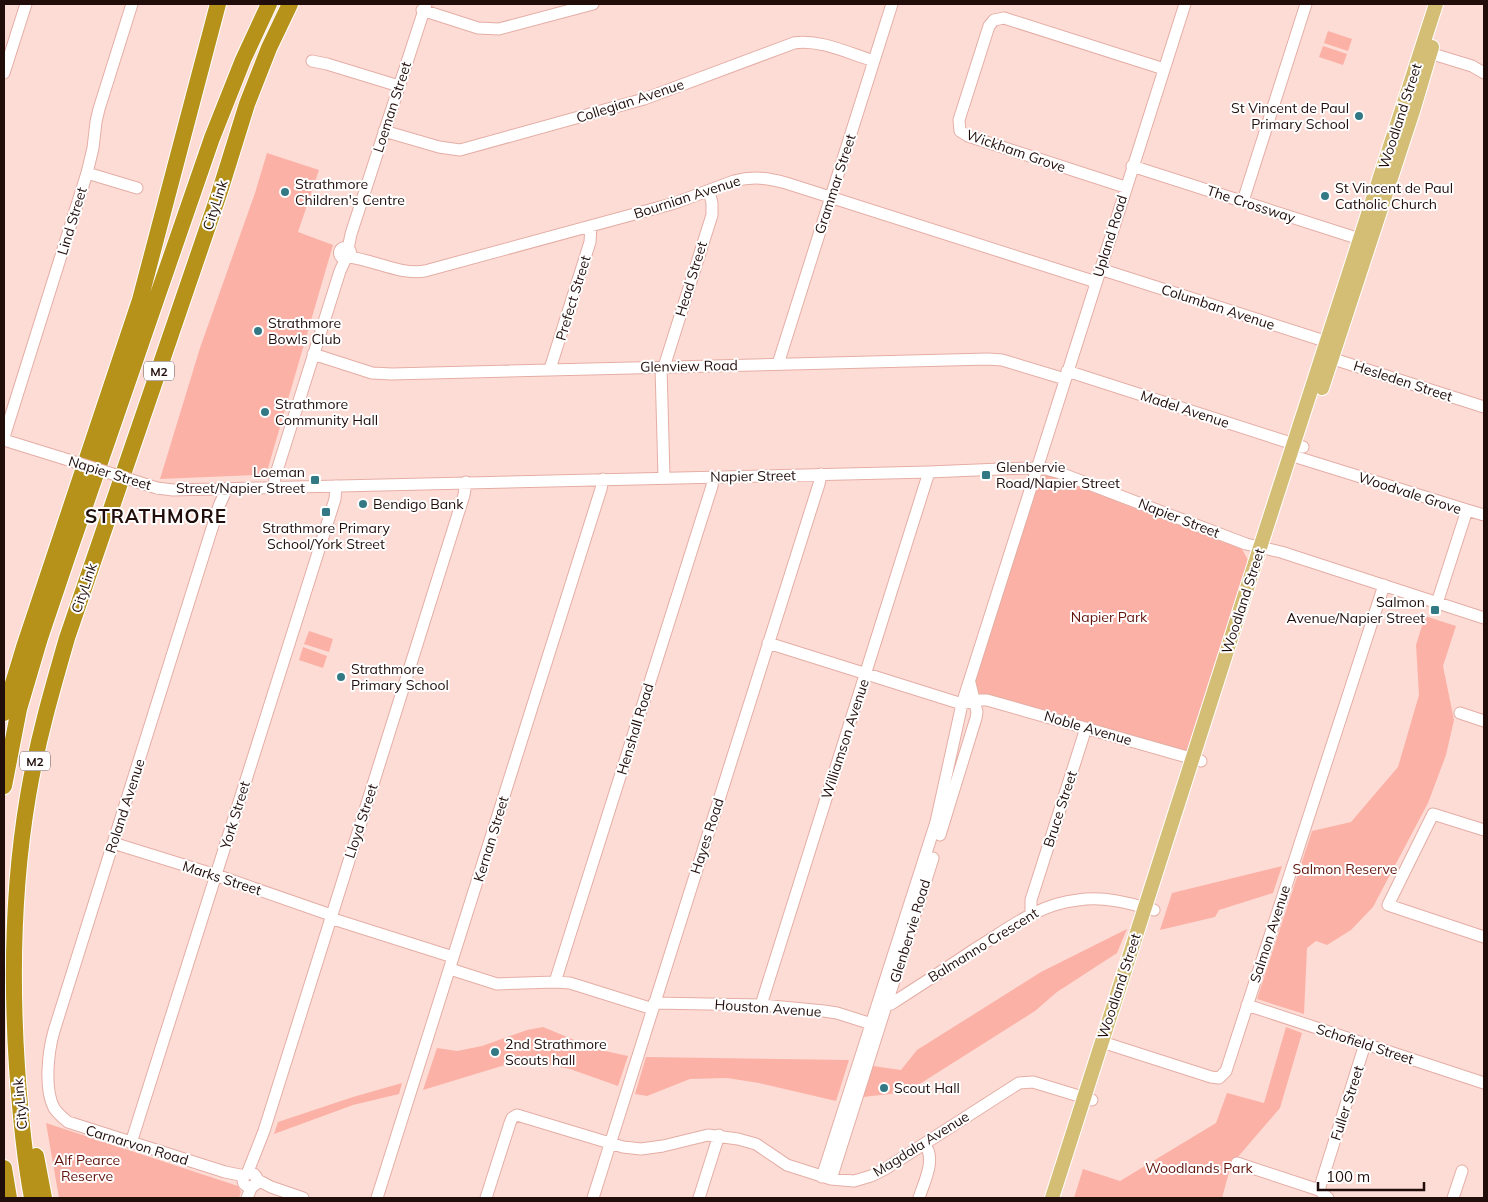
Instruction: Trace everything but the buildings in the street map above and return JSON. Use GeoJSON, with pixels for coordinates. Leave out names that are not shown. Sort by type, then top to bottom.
{"type":"FeatureCollection","features":[{"type":"Feature","properties":{"kind":"highway","name":"CityLink"},"geometry":{"type":"LineString","coordinates":[[4,786],[19,709],[43,628],[212,138],[255,32],[269,4]]}},
{"type":"Feature","properties":{"kind":"highway","name":"CityLink"},"geometry":{"type":"LineString","coordinates":[[32,1198],[23,1138],[13,992],[18,874],[28,795],[50,695],[67,638],[216,202],[247,104],[277,30],[290,4]]}},
{"type":"Feature","properties":{"kind":"highway"},"geometry":{"type":"LineString","coordinates":[[4,713],[24,647],[140,300],[217,7]]}},
{"type":"Feature","properties":{"kind":"highway"},"geometry":{"type":"LineString","coordinates":[[15,1043],[44,1198]]}},
{"type":"Feature","properties":{"kind":"highway"},"geometry":{"type":"LineString","coordinates":[[4,1168],[9,1198]]}},
{"type":"Feature","properties":{"kind":"main road","name":"Woodland Street"},"geometry":{"type":"LineString","coordinates":[[1052,1198],[1106,1044],[1365,241],[1413,111],[1436,4]]}},
{"type":"Feature","properties":{"kind":"main road","name":"Woodland Street"},"geometry":{"type":"LineString","coordinates":[[1425,52],[1445,4]]}},
{"type":"Feature","properties":{"kind":"main road","name":"Woodland Street"},"geometry":{"type":"LineString","coordinates":[[1061,1198],[1088,1099]]}},
{"type":"Feature","properties":{"kind":"street"},"geometry":{"type":"LineString","coordinates":[[4,73],[26,4]]}},
{"type":"Feature","properties":{"kind":"street","name":"Lind Street"},"geometry":{"type":"LineString","coordinates":[[4,439],[87,173],[99,109],[132,4]]}},
{"type":"Feature","properties":{"kind":"street"},"geometry":{"type":"LineString","coordinates":[[423,7],[478,28],[499,29],[593,4]]}},
{"type":"Feature","properties":{"kind":"street","name":"Grammar Street"},"geometry":{"type":"LineString","coordinates":[[778,364],[892,4]]}},
{"type":"Feature","properties":{"kind":"street","name":"Upland Road"},"geometry":{"type":"LineString","coordinates":[[1037,468],[1125,187],[1185,4]]}},
{"type":"Feature","properties":{"kind":"street"},"geometry":{"type":"LineString","coordinates":[[1243,201],[1306,4]]}},
{"type":"Feature","properties":{"kind":"street","name":"Loeman Street"},"geometry":{"type":"LineString","coordinates":[[274,487],[275,477],[313,354],[423,7]]}},
{"type":"Feature","properties":{"kind":"street","name":"Wickham Grove"},"geometry":{"type":"LineString","coordinates":[[1125,187],[968,136],[960,131],[959,120],[990,26],[994,20],[1004,18],[1164,69]]}},
{"type":"Feature","properties":{"kind":"street","name":"Collegian Avenue"},"geometry":{"type":"LineString","coordinates":[[384,131],[439,148],[460,150],[644,100],[794,43],[820,44],[874,61]]}},
{"type":"Feature","properties":{"kind":"street"},"geometry":{"type":"LineString","coordinates":[[1425,52],[1472,66],[1484,73]]}},
{"type":"Feature","properties":{"kind":"street"},"geometry":{"type":"LineString","coordinates":[[312,61],[328,64],[399,86]]}},
{"type":"Feature","properties":{"kind":"street","name":"The Crossway"},"geometry":{"type":"LineString","coordinates":[[1132,166],[1365,241]]}},
{"type":"Feature","properties":{"kind":"street"},"geometry":{"type":"LineString","coordinates":[[87,173],[137,188]]}},
{"type":"Feature","properties":{"kind":"street","name":"Bournian Avenue"},"geometry":{"type":"LineString","coordinates":[[346,253],[404,272],[426,271],[674,203],[744,178],[762,177],[831,197],[1096,282]]}},
{"type":"Feature","properties":{"kind":"street","name":"Head Street"},"geometry":{"type":"LineString","coordinates":[[664,477],[662,367],[712,215],[709,191]]}},
{"type":"Feature","properties":{"kind":"street","name":"Prefect Street"},"geometry":{"type":"LineString","coordinates":[[550,369],[590,242],[592,226]]}},
{"type":"Feature","properties":{"kind":"street","name":"Columban Avenue"},"geometry":{"type":"LineString","coordinates":[[1100,269],[1332,343]]}},
{"type":"Feature","properties":{"kind":"street","name":"Glenview Road"},"geometry":{"type":"LineString","coordinates":[[313,354],[365,371],[380,373],[988,358],[1066,375]]}},
{"type":"Feature","properties":{"kind":"street","name":"Hesleden Street"},"geometry":{"type":"LineString","coordinates":[[1327,357],[1484,407]]}},
{"type":"Feature","properties":{"kind":"street","name":"Madel Avenue"},"geometry":{"type":"LineString","coordinates":[[1066,375],[1297,451]]}},
{"type":"Feature","properties":{"kind":"street","name":"Napier Street"},"geometry":{"type":"LineString","coordinates":[[4,439],[157,488],[173,490],[1037,468],[1060,473],[1191,523],[1265,548],[1484,618]]}},
{"type":"Feature","properties":{"kind":"street","name":"Woodvale Grove"},"geometry":{"type":"LineString","coordinates":[[1297,451],[1467,510],[1437,602]]}},
{"type":"Feature","properties":{"kind":"street","name":"Glenbervie Road"},"geometry":{"type":"LineString","coordinates":[[827,1178],[882,1004],[936,822],[962,704],[1037,468]]}},
{"type":"Feature","properties":{"kind":"street","name":"Williamson Avenue"},"geometry":{"type":"LineString","coordinates":[[761,1005],[929,472]]}},
{"type":"Feature","properties":{"kind":"street","name":"Hayes Road"},"geometry":{"type":"LineString","coordinates":[[593,1198],[820,484],[821,474]]}},
{"type":"Feature","properties":{"kind":"street","name":"Henshall Road"},"geometry":{"type":"LineString","coordinates":[[555,982],[712,486],[713,477]]}},
{"type":"Feature","properties":{"kind":"street","name":"Kernan Street"},"geometry":{"type":"LineString","coordinates":[[377,1198],[603,478]]}},
{"type":"Feature","properties":{"kind":"street","name":"Lloyd Street"},"geometry":{"type":"LineString","coordinates":[[249,1180],[253,1159],[264,1131],[461,504],[466,482]]}},
{"type":"Feature","properties":{"kind":"street","name":"York Street"},"geometry":{"type":"LineString","coordinates":[[131,1143],[335,499],[336,486]]}},
{"type":"Feature","properties":{"kind":"street","name":"Roland Avenue"},"geometry":{"type":"LineString","coordinates":[[54,1108],[50,1089],[49,1050],[219,506],[223,488]]}},
{"type":"Feature","properties":{"kind":"street"},"geometry":{"type":"LineString","coordinates":[[1467,510],[1484,515]]}},
{"type":"Feature","properties":{"kind":"street","name":"Salmon Avenue"},"geometry":{"type":"LineString","coordinates":[[1106,1044],[1211,1077],[1220,1078],[1226,1071],[1384,585]]}},
{"type":"Feature","properties":{"kind":"street"},"geometry":{"type":"LineString","coordinates":[[768,643],[962,704]]}},
{"type":"Feature","properties":{"kind":"street","name":"Glenbervie Road"},"geometry":{"type":"LineString","coordinates":[[882,1004],[898,970],[976,718],[977,712],[970,681]]}},
{"type":"Feature","properties":{"kind":"street","name":"Noble Avenue"},"geometry":{"type":"LineString","coordinates":[[962,704],[987,700],[1197,759]]}},
{"type":"Feature","properties":{"kind":"street"},"geometry":{"type":"LineString","coordinates":[[1460,713],[1484,721]]}},
{"type":"Feature","properties":{"kind":"street","name":"Bruce Street"},"geometry":{"type":"LineString","coordinates":[[1035,912],[1031,900],[1086,728]]}},
{"type":"Feature","properties":{"kind":"street"},"geometry":{"type":"LineString","coordinates":[[1484,830],[1434,814],[1388,905],[1484,937]]}},
{"type":"Feature","properties":{"kind":"street","name":"Marks Street"},"geometry":{"type":"LineString","coordinates":[[113,843],[216,875],[331,917],[453,957]]}},
{"type":"Feature","properties":{"kind":"street","name":"Balmanno Crescent"},"geometry":{"type":"LineString","coordinates":[[882,1004],[916,987],[1035,912],[1066,901],[1095,898],[1149,908]]}},
{"type":"Feature","properties":{"kind":"street","name":"Houston Avenue"},"geometry":{"type":"LineString","coordinates":[[450,969],[497,984],[570,983],[653,1006],[761,1005],[837,1013],[875,1025]]}},
{"type":"Feature","properties":{"kind":"street"},"geometry":{"type":"LineString","coordinates":[[898,970],[897,976],[900,983],[908,988],[916,987]]}},
{"type":"Feature","properties":{"kind":"street","name":"Schofield Street"},"geometry":{"type":"LineString","coordinates":[[1247,1005],[1484,1083]]}},
{"type":"Feature","properties":{"kind":"street","name":"Fuller Street"},"geometry":{"type":"LineString","coordinates":[[1319,1190],[1366,1044]]}},
{"type":"Feature","properties":{"kind":"street","name":"Magdala Avenue"},"geometry":{"type":"LineString","coordinates":[[486,1198],[510,1122],[514,1116],[521,1115],[623,1147],[641,1149],[708,1134],[718,1135],[756,1144],[787,1165],[827,1178],[854,1181],[885,1169],[1019,1083],[1033,1082],[1088,1099]]}},
{"type":"Feature","properties":{"kind":"street","name":"Carnarvon Road"},"geometry":{"type":"LineString","coordinates":[[54,1108],[68,1122],[304,1198]]}},
{"type":"Feature","properties":{"kind":"street"},"geometry":{"type":"LineString","coordinates":[[699,1198],[718,1135]]}},
{"type":"Feature","properties":{"kind":"street"},"geometry":{"type":"LineString","coordinates":[[919,1198],[930,1160],[929,1149],[924,1144]]}},
{"type":"Feature","properties":{"kind":"street"},"geometry":{"type":"LineString","coordinates":[[1236,1163],[1319,1190],[1328,1198]]}},
{"type":"Feature","properties":{"kind":"street"},"geometry":{"type":"LineString","coordinates":[[1453,1198],[1462,1171]]}},
{"type":"Feature","properties":{"kind":"street"},"geometry":{"type":"LineString","coordinates":[[246,1198],[249,1180]]}},
{"type":"Feature","properties":{"kind":"green space"},"geometry":{"type":"Polygon","coordinates":[[[1328,31],[1352,39],[1348,51],[1324,43],[1328,31]]]}},
{"type":"Feature","properties":{"kind":"green space"},"geometry":{"type":"Polygon","coordinates":[[[1323,46],[1347,54],[1343,65],[1319,57],[1323,46]]]}},
{"type":"Feature","properties":{"kind":"green space"},"geometry":{"type":"Polygon","coordinates":[[[267,153],[319,170],[298,232],[333,245],[266,475],[262,477],[258,475],[160,479],[200,348],[255,193],[267,153]]]}},
{"type":"Feature","properties":{"kind":"green space","name":"Napier Park"},"geometry":{"type":"Polygon","coordinates":[[[1037,468],[1121,503],[1242,549],[1248,560],[1193,758],[971,691],[1037,468]]]}},
{"type":"Feature","properties":{"kind":"green space","name":"Salmon Reserve"},"geometry":{"type":"Polygon","coordinates":[[[1425,616],[1456,626],[1443,666],[1454,720],[1446,755],[1428,803],[1373,907],[1351,930],[1327,945],[1316,941],[1307,948],[1304,1014],[1257,999],[1312,831],[1351,822],[1398,767],[1419,695],[1416,645],[1425,616]]]}},
{"type":"Feature","properties":{"kind":"green space"},"geometry":{"type":"Polygon","coordinates":[[[309,631],[333,639],[329,652],[304,644],[309,631]]]}},
{"type":"Feature","properties":{"kind":"green space"},"geometry":{"type":"Polygon","coordinates":[[[303,647],[327,656],[323,668],[299,660],[303,647]]]}},
{"type":"Feature","properties":{"kind":"green space"},"geometry":{"type":"Polygon","coordinates":[[[1282,866],[1273,893],[1219,910],[1215,917],[1160,930],[1172,893],[1282,866]]]}},
{"type":"Feature","properties":{"kind":"green space"},"geometry":{"type":"Polygon","coordinates":[[[1127,929],[1117,953],[1057,992],[1035,1011],[907,1092],[863,1097],[873,1066],[901,1070],[917,1050],[1041,972],[1127,929]]]}},
{"type":"Feature","properties":{"kind":"green space"},"geometry":{"type":"Polygon","coordinates":[[[543,1027],[596,1049],[628,1056],[618,1086],[570,1069],[539,1063],[512,1063],[423,1090],[437,1048],[457,1051],[482,1046],[527,1030],[543,1027]]]}},
{"type":"Feature","properties":{"kind":"green space","name":"Woodlands Park"},"geometry":{"type":"Polygon","coordinates":[[[1286,1027],[1302,1033],[1280,1108],[1231,1165],[1222,1198],[1074,1198],[1083,1169],[1120,1181],[1216,1123],[1227,1093],[1264,1103],[1286,1027]]]}},
{"type":"Feature","properties":{"kind":"green space"},"geometry":{"type":"Polygon","coordinates":[[[646,1057],[849,1060],[836,1101],[759,1083],[727,1078],[690,1079],[647,1096],[635,1094],[646,1057]]]}},
{"type":"Feature","properties":{"kind":"green space"},"geometry":{"type":"Polygon","coordinates":[[[402,1083],[399,1094],[353,1105],[274,1134],[278,1122],[402,1083]]]}},
{"type":"Feature","properties":{"kind":"green space","name":"Alf Pearce Reserve"},"geometry":{"type":"Polygon","coordinates":[[[46,1123],[238,1186],[241,1192],[239,1198],[59,1198],[46,1123]]]}},
{"type":"Feature","properties":{"kind":"place","name":"St Vincent de Paul Primary School"},"geometry":{"type":"Point","coordinates":[1359,116]}},
{"type":"Feature","properties":{"kind":"place","name":"Strathmore Children's Centre"},"geometry":{"type":"Point","coordinates":[285,192]}},
{"type":"Feature","properties":{"kind":"place","name":"St Vincent de Paul Catholic Church"},"geometry":{"type":"Point","coordinates":[1325,196]}},
{"type":"Feature","properties":{"kind":"place","name":"Strathmore Bowls Club"},"geometry":{"type":"Point","coordinates":[258,331]}},
{"type":"Feature","properties":{"kind":"place","name":"Strathmore Community Hall"},"geometry":{"type":"Point","coordinates":[265,412]}},
{"type":"Feature","properties":{"kind":"place","name":"Glenbervie Road/Napier Street"},"geometry":{"type":"Point","coordinates":[986,475]}},
{"type":"Feature","properties":{"kind":"place","name":"Loeman Street/Napier Street"},"geometry":{"type":"Point","coordinates":[315,480]}},
{"type":"Feature","properties":{"kind":"place","name":"Bendigo Bank"},"geometry":{"type":"Point","coordinates":[363,504]}},
{"type":"Feature","properties":{"kind":"place","name":"Strathmore Primary School/York Street"},"geometry":{"type":"Point","coordinates":[326,512]}},
{"type":"Feature","properties":{"kind":"place","name":"Salmon Avenue/Napier Street"},"geometry":{"type":"Point","coordinates":[1435,610]}},
{"type":"Feature","properties":{"kind":"place","name":"Strathmore Primary School"},"geometry":{"type":"Point","coordinates":[341,677]}},
{"type":"Feature","properties":{"kind":"place","name":"2nd Strathmore Scouts hall"},"geometry":{"type":"Point","coordinates":[495,1052]}},
{"type":"Feature","properties":{"kind":"place","name":"Scout Hall"},"geometry":{"type":"Point","coordinates":[884,1088]}},
{"type":"Feature","properties":{"kind":"district","name":"STRATHMORE"},"geometry":{"type":"Point","coordinates":[156,516]}}]}
